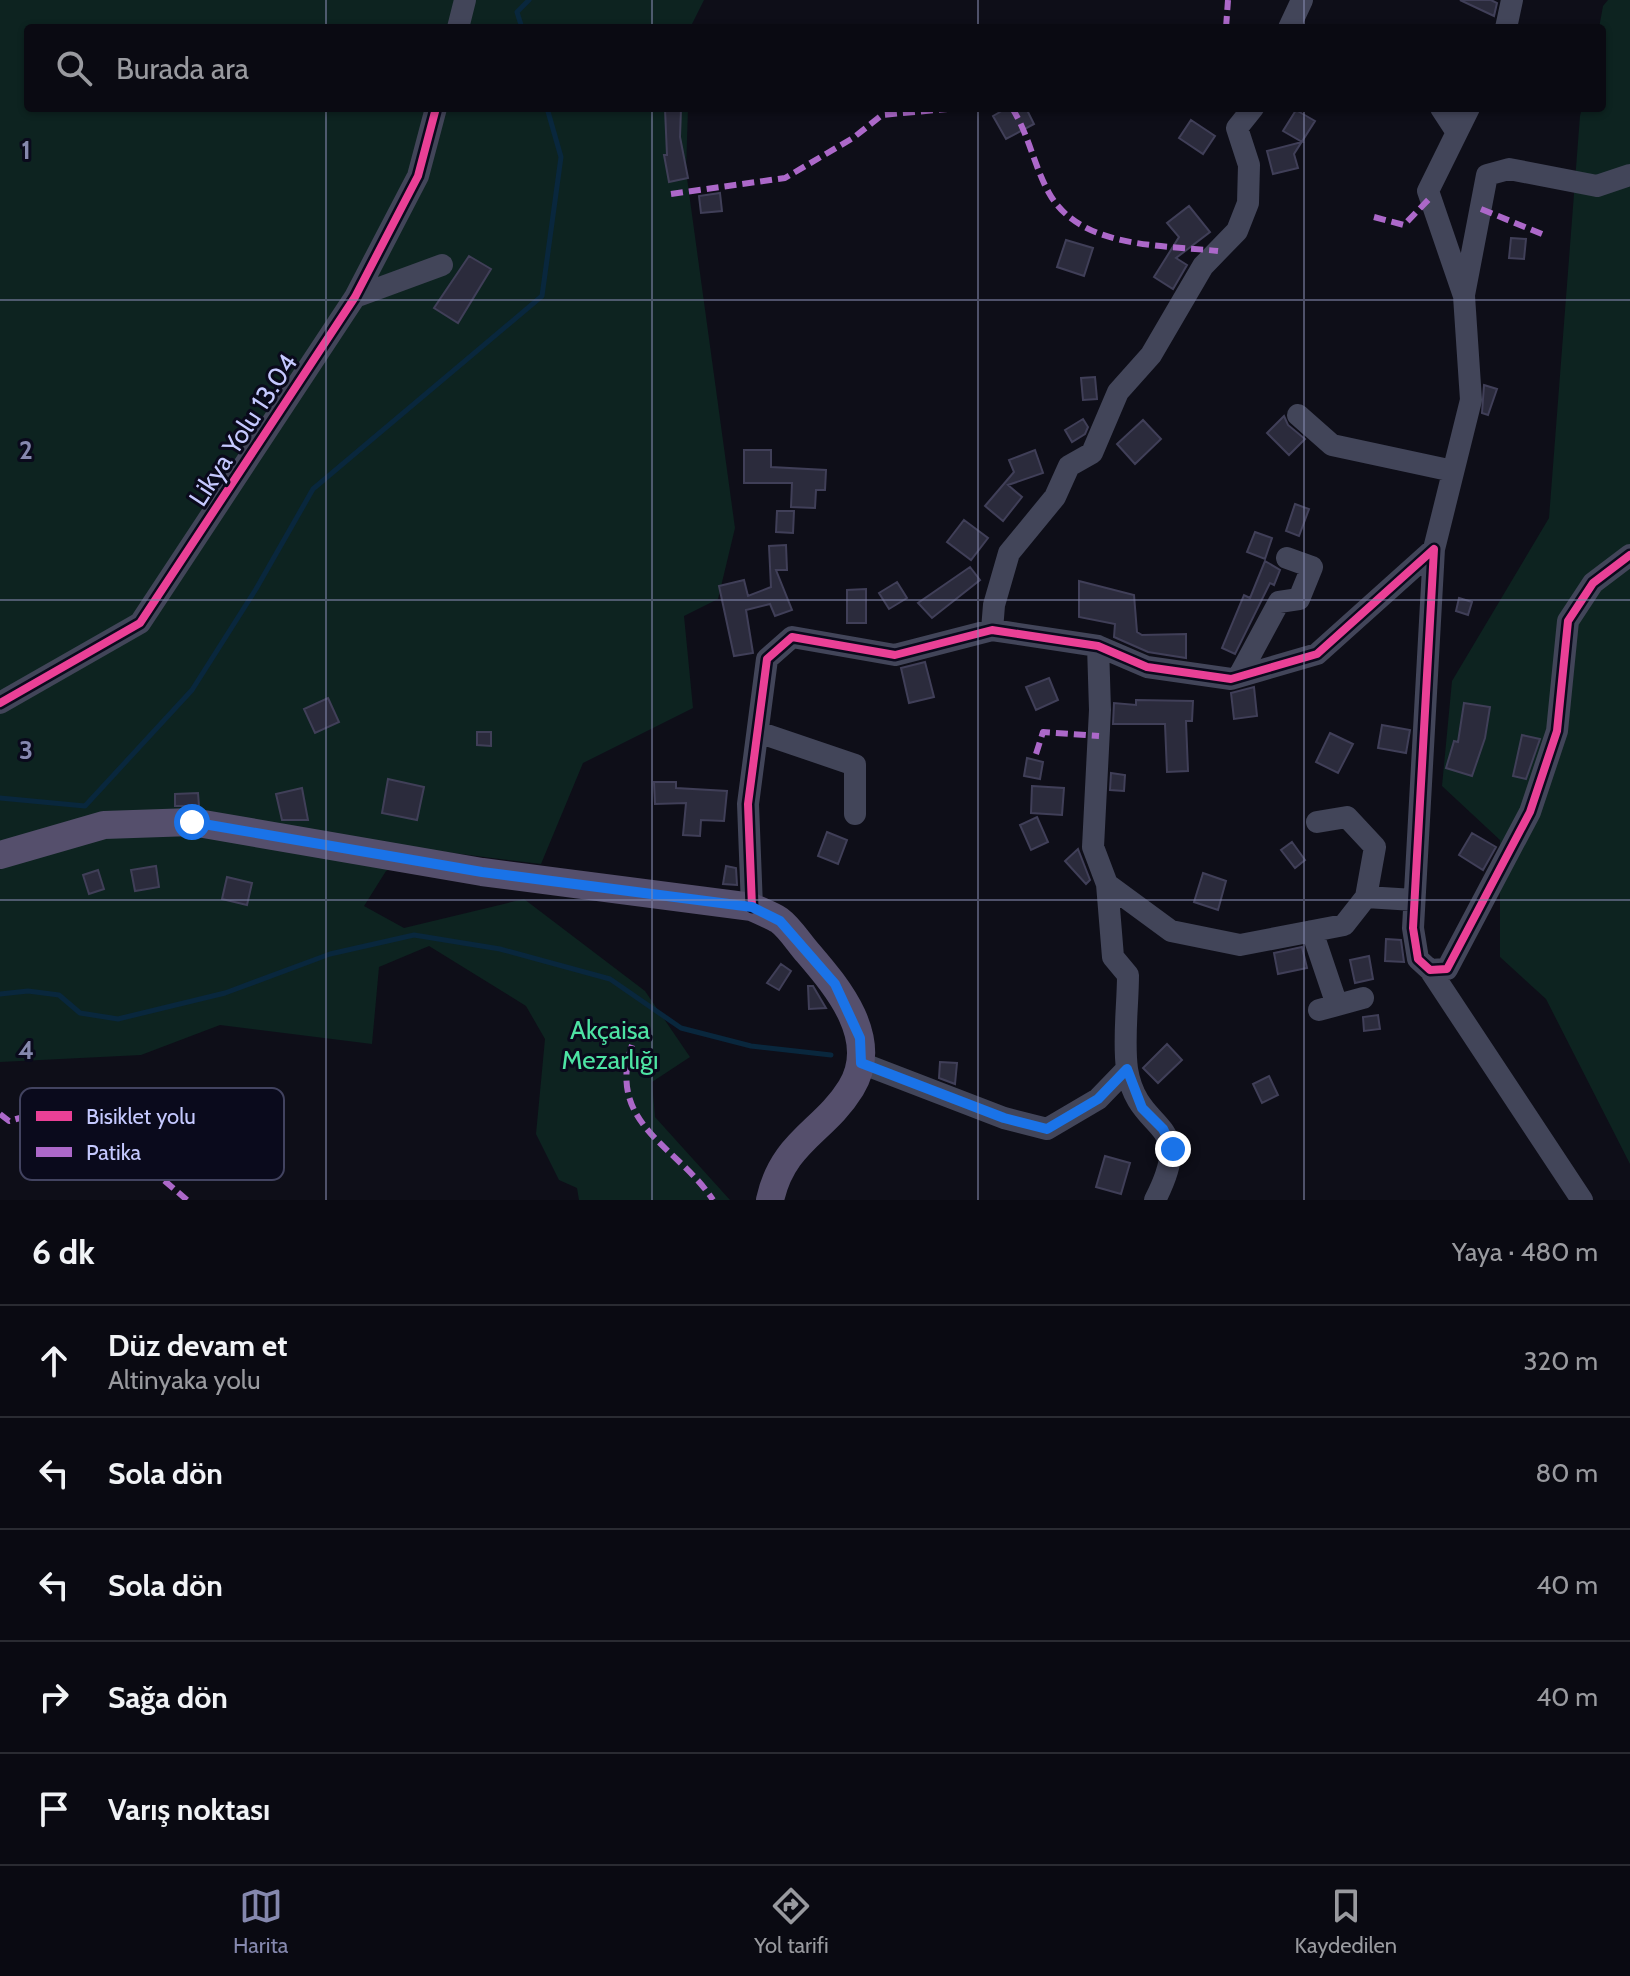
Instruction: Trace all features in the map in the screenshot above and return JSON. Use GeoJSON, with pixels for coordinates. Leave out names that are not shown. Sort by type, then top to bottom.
{"type":"FeatureCollection","features":[{"type":"Feature","properties":{"kind":"main road"},"geometry":{"type":"LineString","coordinates":[[0,855],[104,825],[192,822],[482,872],[752,907],[780,921],[835,984],[860,1038],[861,1063],[851,1089],[790,1152],[774,1183],[770,1200]]}},
{"type":"Feature","properties":{"kind":"street"},"geometry":{"type":"LineString","coordinates":[[459,24],[465,0]]}},
{"type":"Feature","properties":{"kind":"street"},"geometry":{"type":"LineString","coordinates":[[1291,24],[1302,0]]}},
{"type":"Feature","properties":{"kind":"street"},"geometry":{"type":"LineString","coordinates":[[1507,24],[1512,0]]}},
{"type":"Feature","properties":{"kind":"street","name":"Likya Yolu 13.04"},"geometry":{"type":"LineString","coordinates":[[0,703],[140,623],[355,297],[418,176],[435,112]]}},
{"type":"Feature","properties":{"kind":"street"},"geometry":{"type":"LineString","coordinates":[[992,630],[996,594],[1009,553],[1055,497],[1069,466],[1092,453],[1118,392],[1151,355],[1203,266],[1237,231],[1248,203],[1249,165],[1237,128],[1250,112]]}},
{"type":"Feature","properties":{"kind":"street"},"geometry":{"type":"LineString","coordinates":[[1444,112],[1456,131]]}},
{"type":"Feature","properties":{"kind":"street"},"geometry":{"type":"LineString","coordinates":[[1464,296],[1428,191],[1467,112]]}},
{"type":"Feature","properties":{"kind":"street"},"geometry":{"type":"LineString","coordinates":[[1582,1200],[1430,970],[1418,959],[1414,900],[1434,549],[1471,400],[1464,296],[1487,175],[1509,169],[1597,186],[1630,175]]}},
{"type":"Feature","properties":{"kind":"street"},"geometry":{"type":"LineString","coordinates":[[355,297],[442,265]]}},
{"type":"Feature","properties":{"kind":"street"},"geometry":{"type":"LineString","coordinates":[[1298,415],[1332,445],[1453,471]]}},
{"type":"Feature","properties":{"kind":"street"},"geometry":{"type":"LineString","coordinates":[[752,907],[748,804],[767,659],[792,637],[895,655],[992,630],[1098,646],[1147,667],[1231,679],[1317,654],[1434,549]]}},
{"type":"Feature","properties":{"kind":"street"},"geometry":{"type":"LineString","coordinates":[[1430,970],[1447,969],[1530,812],[1557,731],[1568,621],[1593,583],[1630,555]]}},
{"type":"Feature","properties":{"kind":"street"},"geometry":{"type":"LineString","coordinates":[[1239,676],[1279,602],[1299,599],[1312,567],[1287,558]]}},
{"type":"Feature","properties":{"kind":"street"},"geometry":{"type":"LineString","coordinates":[[1098,646],[1100,710],[1093,847],[1107,884],[1113,957],[1128,975],[1127,1069],[1142,1108],[1163,1129],[1173,1149],[1170,1172],[1155,1200]]}},
{"type":"Feature","properties":{"kind":"street"},"geometry":{"type":"LineString","coordinates":[[758,732],[855,765],[855,814]]}},
{"type":"Feature","properties":{"kind":"street"},"geometry":{"type":"LineString","coordinates":[[1107,884],[1171,931],[1240,945],[1344,925],[1366,897],[1375,847],[1347,817],[1317,822]]}},
{"type":"Feature","properties":{"kind":"street"},"geometry":{"type":"LineString","coordinates":[[1366,897],[1414,900]]}},
{"type":"Feature","properties":{"kind":"street"},"geometry":{"type":"LineString","coordinates":[[1312,931],[1328,1007],[1363,998]]}},
{"type":"Feature","properties":{"kind":"street"},"geometry":{"type":"LineString","coordinates":[[861,1063],[1004,1118],[1047,1129],[1098,1099],[1127,1069]]}},
{"type":"Feature","properties":{"kind":"green space","name":"Akçaisa Mezarlığı"},"geometry":{"type":"Polygon","coordinates":[[[0,0],[704,0],[692,24],[24,24],[24,112],[688,112],[686,171],[735,528],[718,599],[684,616],[693,708],[583,763],[541,864],[429,850],[386,871],[364,906],[404,928],[524,899],[645,991],[690,1057],[652,1082],[655,1117],[730,1200],[579,1200],[577,1188],[559,1180],[536,1134],[545,1039],[526,1006],[429,946],[379,967],[372,1044],[220,1025],[141,1055],[0,1062],[0,0]]]}},
{"type":"Feature","properties":{"kind":"green space"},"geometry":{"type":"Polygon","coordinates":[[[1608,0],[1630,0],[1630,1164],[1546,999],[1500,957],[1500,840],[1442,786],[1452,681],[1549,518],[1580,116],[1581,112],[1606,112],[1606,24],[1600,24],[1603,6],[1608,0]]]}},
{"type":"Feature","properties":{"kind":"building"},"geometry":{"type":"Polygon","coordinates":[[[1460,0],[1491,0],[1497,3],[1494,16],[1460,0]]]}},
{"type":"Feature","properties":{"kind":"building"},"geometry":{"type":"Polygon","coordinates":[[[665,112],[681,112],[680,137],[688,178],[669,182],[664,155],[667,155],[665,112]]]}},
{"type":"Feature","properties":{"kind":"building"},"geometry":{"type":"Polygon","coordinates":[[[1000,112],[1028,112],[1034,124],[1006,139],[993,116],[1000,112]]]}},
{"type":"Feature","properties":{"kind":"building"},"geometry":{"type":"Polygon","coordinates":[[[1295,112],[1315,121],[1302,142],[1283,131],[1295,112]]]}},
{"type":"Feature","properties":{"kind":"building"},"geometry":{"type":"Polygon","coordinates":[[[1191,120],[1215,136],[1203,154],[1179,138],[1191,120]]]}},
{"type":"Feature","properties":{"kind":"building"},"geometry":{"type":"Polygon","coordinates":[[[1302,142],[1294,154],[1298,168],[1273,174],[1267,151],[1302,142]]]}},
{"type":"Feature","properties":{"kind":"building"},"geometry":{"type":"Polygon","coordinates":[[[720,193],[722,211],[701,213],[699,196],[720,193]]]}},
{"type":"Feature","properties":{"kind":"building"},"geometry":{"type":"Polygon","coordinates":[[[1189,206],[1210,232],[1176,258],[1187,265],[1173,289],[1154,277],[1179,237],[1167,223],[1189,206]]]}},
{"type":"Feature","properties":{"kind":"building"},"geometry":{"type":"Polygon","coordinates":[[[1511,238],[1526,239],[1524,259],[1509,258],[1511,238]]]}},
{"type":"Feature","properties":{"kind":"building"},"geometry":{"type":"Polygon","coordinates":[[[1066,240],[1093,248],[1084,276],[1057,267],[1066,240]]]}},
{"type":"Feature","properties":{"kind":"building"},"geometry":{"type":"Polygon","coordinates":[[[469,256],[491,269],[458,323],[434,308],[469,256]]]}},
{"type":"Feature","properties":{"kind":"building"},"geometry":{"type":"Polygon","coordinates":[[[1095,377],[1097,399],[1083,400],[1081,378],[1095,377]]]}},
{"type":"Feature","properties":{"kind":"building"},"geometry":{"type":"Polygon","coordinates":[[[1484,385],[1497,389],[1488,415],[1482,413],[1484,385]]]}},
{"type":"Feature","properties":{"kind":"building"},"geometry":{"type":"Polygon","coordinates":[[[1284,416],[1288,425],[1305,439],[1289,455],[1267,433],[1284,416]]]}},
{"type":"Feature","properties":{"kind":"building"},"geometry":{"type":"Polygon","coordinates":[[[1083,419],[1088,427],[1085,434],[1072,442],[1065,430],[1083,419]]]}},
{"type":"Feature","properties":{"kind":"building"},"geometry":{"type":"Polygon","coordinates":[[[1143,420],[1161,439],[1135,464],[1117,444],[1143,420]]]}},
{"type":"Feature","properties":{"kind":"building"},"geometry":{"type":"Polygon","coordinates":[[[744,450],[771,450],[771,467],[826,470],[825,490],[816,490],[815,508],[791,507],[792,483],[744,483],[744,450]]]}},
{"type":"Feature","properties":{"kind":"building"},"geometry":{"type":"Polygon","coordinates":[[[1035,450],[1043,473],[1008,485],[1022,497],[1003,521],[985,506],[1014,472],[1009,460],[1035,450]]]}},
{"type":"Feature","properties":{"kind":"building"},"geometry":{"type":"Polygon","coordinates":[[[1295,504],[1309,509],[1299,536],[1286,531],[1295,504]]]}},
{"type":"Feature","properties":{"kind":"building"},"geometry":{"type":"Polygon","coordinates":[[[777,511],[794,511],[793,533],[776,532],[777,511]]]}},
{"type":"Feature","properties":{"kind":"building"},"geometry":{"type":"Polygon","coordinates":[[[964,520],[988,538],[971,560],[947,542],[964,520]]]}},
{"type":"Feature","properties":{"kind":"building"},"geometry":{"type":"Polygon","coordinates":[[[1255,532],[1272,538],[1265,559],[1247,552],[1255,532]]]}},
{"type":"Feature","properties":{"kind":"building"},"geometry":{"type":"Polygon","coordinates":[[[786,545],[787,570],[776,570],[792,610],[775,616],[770,604],[746,610],[753,653],[734,656],[719,586],[744,580],[748,596],[771,587],[769,546],[786,545]]]}},
{"type":"Feature","properties":{"kind":"building"},"geometry":{"type":"Polygon","coordinates":[[[1265,561],[1280,570],[1274,585],[1270,583],[1235,654],[1222,648],[1244,595],[1250,598],[1265,561]]]}},
{"type":"Feature","properties":{"kind":"building"},"geometry":{"type":"Polygon","coordinates":[[[970,567],[980,580],[932,618],[918,603],[970,567]]]}},
{"type":"Feature","properties":{"kind":"building"},"geometry":{"type":"Polygon","coordinates":[[[1079,581],[1134,595],[1137,632],[1142,635],[1186,634],[1186,658],[1148,652],[1114,637],[1115,624],[1079,617],[1079,581]]]}},
{"type":"Feature","properties":{"kind":"building"},"geometry":{"type":"Polygon","coordinates":[[[897,582],[907,598],[889,609],[879,593],[897,582]]]}},
{"type":"Feature","properties":{"kind":"building"},"geometry":{"type":"Polygon","coordinates":[[[866,589],[866,623],[847,623],[847,590],[866,589]]]}},
{"type":"Feature","properties":{"kind":"building"},"geometry":{"type":"Polygon","coordinates":[[[1459,598],[1472,602],[1468,615],[1456,611],[1459,598]]]}},
{"type":"Feature","properties":{"kind":"building"},"geometry":{"type":"Polygon","coordinates":[[[925,662],[934,697],[909,703],[901,668],[925,662]]]}},
{"type":"Feature","properties":{"kind":"building"},"geometry":{"type":"Polygon","coordinates":[[[1049,678],[1058,700],[1036,710],[1026,687],[1049,678]]]}},
{"type":"Feature","properties":{"kind":"building"},"geometry":{"type":"Polygon","coordinates":[[[1254,687],[1257,716],[1234,719],[1231,693],[1254,687]]]}},
{"type":"Feature","properties":{"kind":"building"},"geometry":{"type":"Polygon","coordinates":[[[328,698],[339,722],[315,733],[304,709],[328,698]]]}},
{"type":"Feature","properties":{"kind":"building"},"geometry":{"type":"Polygon","coordinates":[[[1136,700],[1193,701],[1192,721],[1186,721],[1188,771],[1167,772],[1165,724],[1113,724],[1114,703],[1136,705],[1136,700]]]}},
{"type":"Feature","properties":{"kind":"building"},"geometry":{"type":"Polygon","coordinates":[[[1464,703],[1490,707],[1485,738],[1472,776],[1446,768],[1454,741],[1458,742],[1464,703]]]}},
{"type":"Feature","properties":{"kind":"building"},"geometry":{"type":"Polygon","coordinates":[[[1382,725],[1410,730],[1406,753],[1378,748],[1382,725]]]}},
{"type":"Feature","properties":{"kind":"building"},"geometry":{"type":"Polygon","coordinates":[[[477,732],[491,732],[491,746],[477,745],[477,732]]]}},
{"type":"Feature","properties":{"kind":"building"},"geometry":{"type":"Polygon","coordinates":[[[1330,733],[1353,744],[1338,773],[1316,762],[1330,733]]]}},
{"type":"Feature","properties":{"kind":"building"},"geometry":{"type":"Polygon","coordinates":[[[1522,735],[1540,739],[1526,779],[1513,776],[1522,735]]]}},
{"type":"Feature","properties":{"kind":"building"},"geometry":{"type":"Polygon","coordinates":[[[1027,758],[1043,762],[1040,779],[1024,776],[1027,758]]]}},
{"type":"Feature","properties":{"kind":"building"},"geometry":{"type":"Polygon","coordinates":[[[1111,773],[1125,775],[1124,791],[1110,790],[1111,773]]]}},
{"type":"Feature","properties":{"kind":"building"},"geometry":{"type":"Polygon","coordinates":[[[388,779],[424,787],[417,820],[382,813],[388,779]]]}},
{"type":"Feature","properties":{"kind":"building"},"geometry":{"type":"Polygon","coordinates":[[[654,782],[676,782],[676,788],[727,791],[724,821],[701,820],[700,836],[683,835],[686,803],[655,804],[654,782]]]}},
{"type":"Feature","properties":{"kind":"building"},"geometry":{"type":"Polygon","coordinates":[[[1032,786],[1064,788],[1062,815],[1031,813],[1032,786]]]}},
{"type":"Feature","properties":{"kind":"building"},"geometry":{"type":"Polygon","coordinates":[[[302,788],[308,820],[282,820],[276,794],[302,788]]]}},
{"type":"Feature","properties":{"kind":"building"},"geometry":{"type":"Polygon","coordinates":[[[198,793],[199,806],[175,806],[175,794],[198,793]]]}},
{"type":"Feature","properties":{"kind":"building"},"geometry":{"type":"Polygon","coordinates":[[[1037,817],[1048,842],[1031,850],[1020,825],[1037,817]]]}},
{"type":"Feature","properties":{"kind":"building"},"geometry":{"type":"Polygon","coordinates":[[[827,832],[847,840],[838,864],[818,856],[827,832]]]}},
{"type":"Feature","properties":{"kind":"building"},"geometry":{"type":"Polygon","coordinates":[[[1472,833],[1496,847],[1483,870],[1459,855],[1472,833]]]}},
{"type":"Feature","properties":{"kind":"building"},"geometry":{"type":"Polygon","coordinates":[[[1292,842],[1305,860],[1295,868],[1281,850],[1292,842]]]}},
{"type":"Feature","properties":{"kind":"building"},"geometry":{"type":"Polygon","coordinates":[[[1078,849],[1090,880],[1086,884],[1065,861],[1078,849]]]}},
{"type":"Feature","properties":{"kind":"building"},"geometry":{"type":"Polygon","coordinates":[[[156,866],[159,887],[135,891],[131,870],[156,866]]]}},
{"type":"Feature","properties":{"kind":"building"},"geometry":{"type":"Polygon","coordinates":[[[726,866],[736,868],[737,885],[723,884],[726,866]]]}},
{"type":"Feature","properties":{"kind":"building"},"geometry":{"type":"Polygon","coordinates":[[[98,870],[104,889],[89,894],[83,875],[98,870]]]}},
{"type":"Feature","properties":{"kind":"building"},"geometry":{"type":"Polygon","coordinates":[[[1203,873],[1226,881],[1218,910],[1194,902],[1203,873]]]}},
{"type":"Feature","properties":{"kind":"building"},"geometry":{"type":"Polygon","coordinates":[[[227,877],[252,883],[247,905],[222,899],[227,877]]]}},
{"type":"Feature","properties":{"kind":"building"},"geometry":{"type":"Polygon","coordinates":[[[1386,939],[1401,940],[1404,962],[1385,961],[1386,939]]]}},
{"type":"Feature","properties":{"kind":"building"},"geometry":{"type":"Polygon","coordinates":[[[1302,947],[1307,968],[1278,974],[1274,953],[1302,947]]]}},
{"type":"Feature","properties":{"kind":"building"},"geometry":{"type":"Polygon","coordinates":[[[1369,956],[1373,979],[1355,983],[1350,960],[1369,956]]]}},
{"type":"Feature","properties":{"kind":"building"},"geometry":{"type":"Polygon","coordinates":[[[781,964],[791,971],[779,990],[767,983],[781,964]]]}},
{"type":"Feature","properties":{"kind":"building"},"geometry":{"type":"Polygon","coordinates":[[[808,986],[813,986],[826,1008],[809,1009],[808,986]]]}},
{"type":"Feature","properties":{"kind":"building"},"geometry":{"type":"Polygon","coordinates":[[[1378,1015],[1380,1029],[1364,1031],[1363,1017],[1378,1015]]]}},
{"type":"Feature","properties":{"kind":"building"},"geometry":{"type":"Polygon","coordinates":[[[1167,1044],[1182,1060],[1158,1083],[1143,1068],[1167,1044]]]}},
{"type":"Feature","properties":{"kind":"building"},"geometry":{"type":"Polygon","coordinates":[[[940,1062],[957,1063],[955,1084],[939,1078],[940,1062]]]}},
{"type":"Feature","properties":{"kind":"building"},"geometry":{"type":"Polygon","coordinates":[[[1269,1076],[1278,1095],[1262,1103],[1253,1084],[1269,1076]]]}},
{"type":"Feature","properties":{"kind":"building"},"geometry":{"type":"Polygon","coordinates":[[[1105,1156],[1130,1163],[1121,1194],[1096,1187],[1105,1156]]]}},
{"type":"Feature","properties":{"kind":"waterway"},"geometry":{"type":"LineString","coordinates":[[521,24],[517,12],[529,0]]}},
{"type":"Feature","properties":{"kind":"waterway"},"geometry":{"type":"LineString","coordinates":[[0,798],[85,806],[192,690],[256,589],[313,489],[542,296],[561,157],[548,112]]}},
{"type":"Feature","properties":{"kind":"waterway"},"geometry":{"type":"LineString","coordinates":[[0,994],[28,991],[59,995],[80,1013],[118,1019],[225,993],[330,954],[414,935],[500,949],[610,979],[681,1028],[751,1046],[831,1055]]}},
{"type":"Feature","properties":{"kind":"marked path"},"geometry":{"type":"LineString","coordinates":[[1226,24],[1228,0]]}},
{"type":"Feature","properties":{"kind":"marked path"},"geometry":{"type":"LineString","coordinates":[[671,194],[785,178],[853,138],[882,115],[915,112]]}},
{"type":"Feature","properties":{"kind":"marked path"},"geometry":{"type":"LineString","coordinates":[[1014,112],[1049,193],[1063,211],[1081,225],[1124,241],[1218,251]]}},
{"type":"Feature","properties":{"kind":"marked path"},"geometry":{"type":"LineString","coordinates":[[1374,217],[1404,225],[1430,198]]}},
{"type":"Feature","properties":{"kind":"marked path"},"geometry":{"type":"LineString","coordinates":[[1481,209],[1542,234]]}},
{"type":"Feature","properties":{"kind":"marked path"},"geometry":{"type":"LineString","coordinates":[[1036,754],[1043,732],[1099,736]]}},
{"type":"Feature","properties":{"kind":"marked path"},"geometry":{"type":"LineString","coordinates":[[632,1045],[627,1072],[629,1095],[637,1115],[713,1200]]}},
{"type":"Feature","properties":{"kind":"marked path"},"geometry":{"type":"LineString","coordinates":[[0,1114],[9,1121],[20,1118]]}},
{"type":"Feature","properties":{"kind":"marked path"},"geometry":{"type":"LineString","coordinates":[[164,1180],[187,1200]]}},
{"type":"Feature","properties":{"kind":"cycle path"},"geometry":{"type":"LineString","coordinates":[[0,703],[140,623],[355,297],[418,176],[435,112]]}},
{"type":"Feature","properties":{"kind":"cycle path"},"geometry":{"type":"LineString","coordinates":[[752,907],[748,804],[767,659],[792,637],[895,655],[992,630],[1098,646],[1147,667],[1231,679],[1317,654],[1434,549],[1413,928],[1418,959],[1430,970],[1447,969],[1530,812],[1557,731],[1568,621],[1593,583],[1630,555]]}},
{"type":"Feature","properties":{"kind":"route"},"geometry":{"type":"LineString","coordinates":[[192,822],[482,872],[752,907],[780,921],[835,984],[860,1038],[861,1063],[1004,1118],[1047,1129],[1098,1099],[1127,1069],[1142,1108],[1163,1129],[1173,1149]]}}]}
